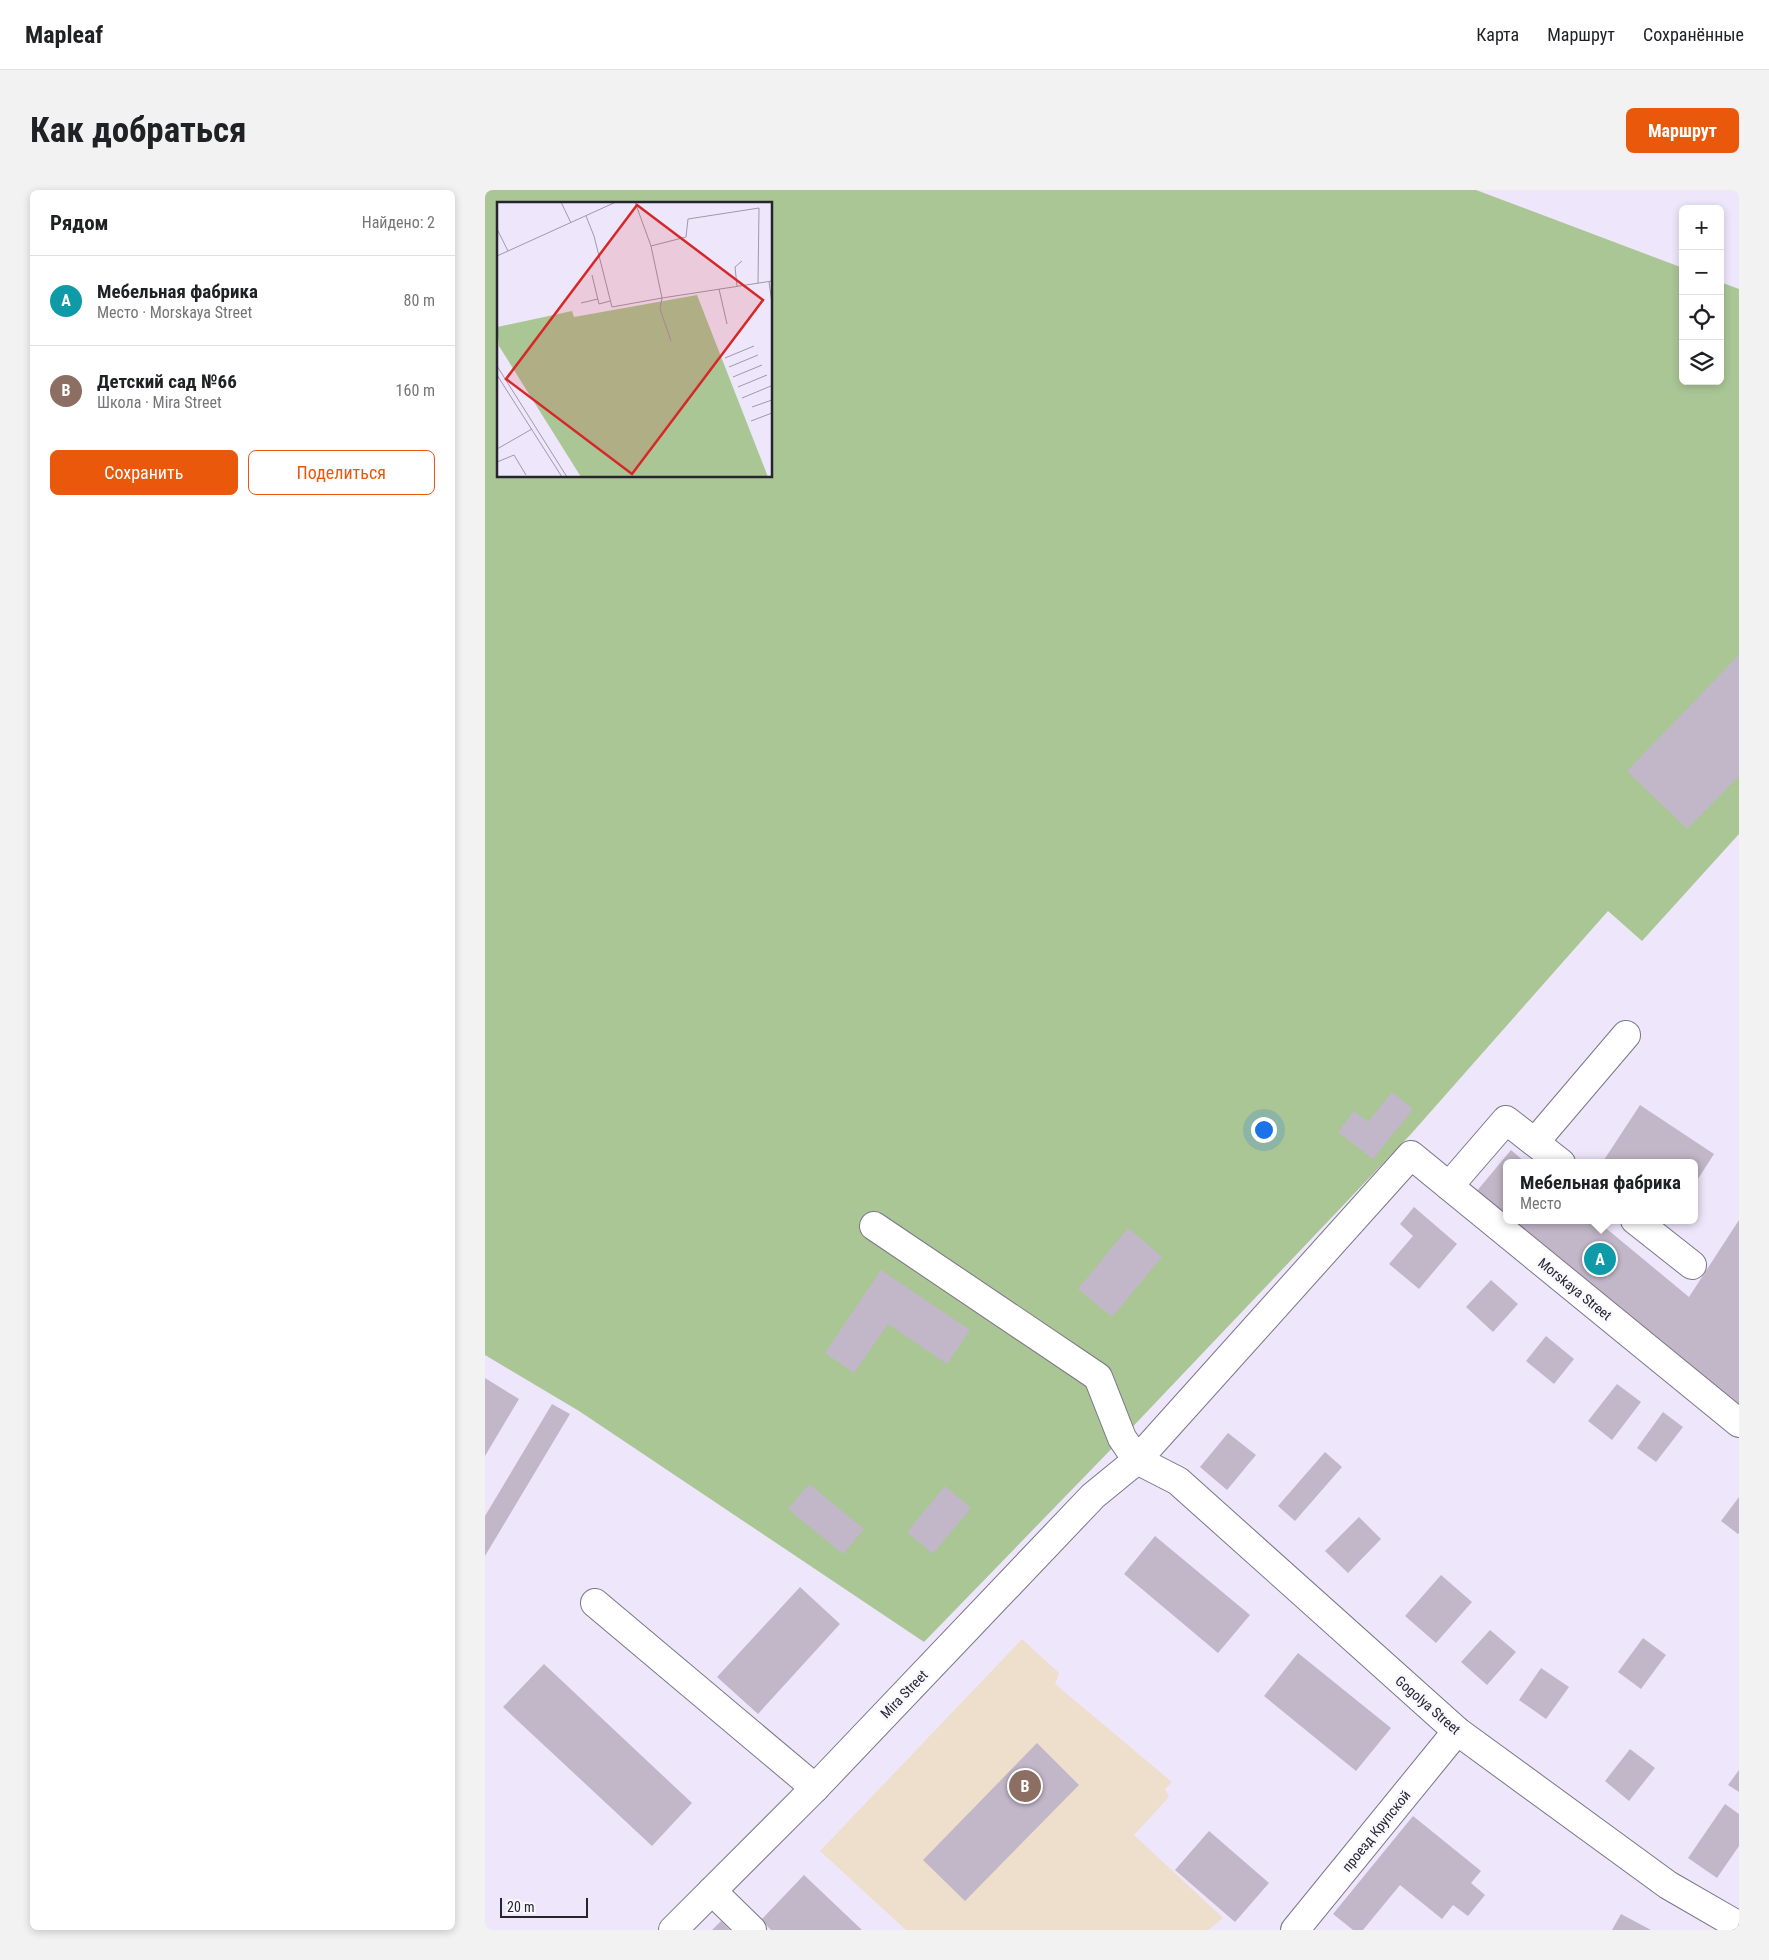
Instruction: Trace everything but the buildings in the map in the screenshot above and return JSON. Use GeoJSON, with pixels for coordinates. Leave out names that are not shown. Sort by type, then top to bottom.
{"type":"FeatureCollection","features":[{"type":"Feature","properties":{"kind":"street"},"geometry":{"type":"LineString","coordinates":[[1535,1142],[1626,1035]]}},
{"type":"Feature","properties":{"kind":"street"},"geometry":{"type":"LineString","coordinates":[[1449,1186],[1506,1120],[1556,1159]]}},
{"type":"Feature","properties":{"kind":"street","name":"Morskaya Street"},"geometry":{"type":"LineString","coordinates":[[1411,1154],[1739,1422]]}},
{"type":"Feature","properties":{"kind":"street","name":"Mira Street"},"geometry":{"type":"LineString","coordinates":[[673,1930],[815,1788],[1093,1496],[1137,1460],[1411,1154]]}},
{"type":"Feature","properties":{"kind":"street"},"geometry":{"type":"LineString","coordinates":[[1640,1224],[1692,1265]]}},
{"type":"Feature","properties":{"kind":"street"},"geometry":{"type":"LineString","coordinates":[[874,1226],[1098,1377],[1123,1438],[1137,1460]]}},
{"type":"Feature","properties":{"kind":"street","name":"Gogolya Street"},"geometry":{"type":"LineString","coordinates":[[1137,1460],[1178,1480],[1457,1732],[1668,1886],[1739,1926]]}},
{"type":"Feature","properties":{"kind":"street"},"geometry":{"type":"LineString","coordinates":[[595,1602],[815,1788]]}},
{"type":"Feature","properties":{"kind":"street","name":"проезд Крупской"},"geometry":{"type":"LineString","coordinates":[[1295,1930],[1457,1732]]}},
{"type":"Feature","properties":{"kind":"street"},"geometry":{"type":"LineString","coordinates":[[712,1891],[752,1930]]}},
{"type":"Feature","properties":{"kind":"shaded area"},"geometry":{"type":"Polygon","coordinates":[[[1022,1639],[1059,1673],[1055,1684],[1172,1782],[1165,1789],[1169,1797],[1134,1835],[1223,1918],[1208,1930],[906,1930],[820,1851],[1022,1639]]]}},
{"type":"Feature","properties":{"kind":"green space"},"geometry":{"type":"Polygon","coordinates":[[[485,190],[1476,190],[1679,266],[1679,385],[1724,385],[1724,283],[1739,289],[1739,834],[1642,941],[1608,911],[1411,1134],[1122,1438],[924,1642],[579,1411],[485,1355],[485,190]]]}},
{"type":"Feature","properties":{"kind":"place","name":"Мебельная фабрика"},"geometry":{"type":"Point","coordinates":[1600,1259]}},
{"type":"Feature","properties":{"kind":"place","name":"Детский сад №66"},"geometry":{"type":"Point","coordinates":[1025,1786]}}]}
